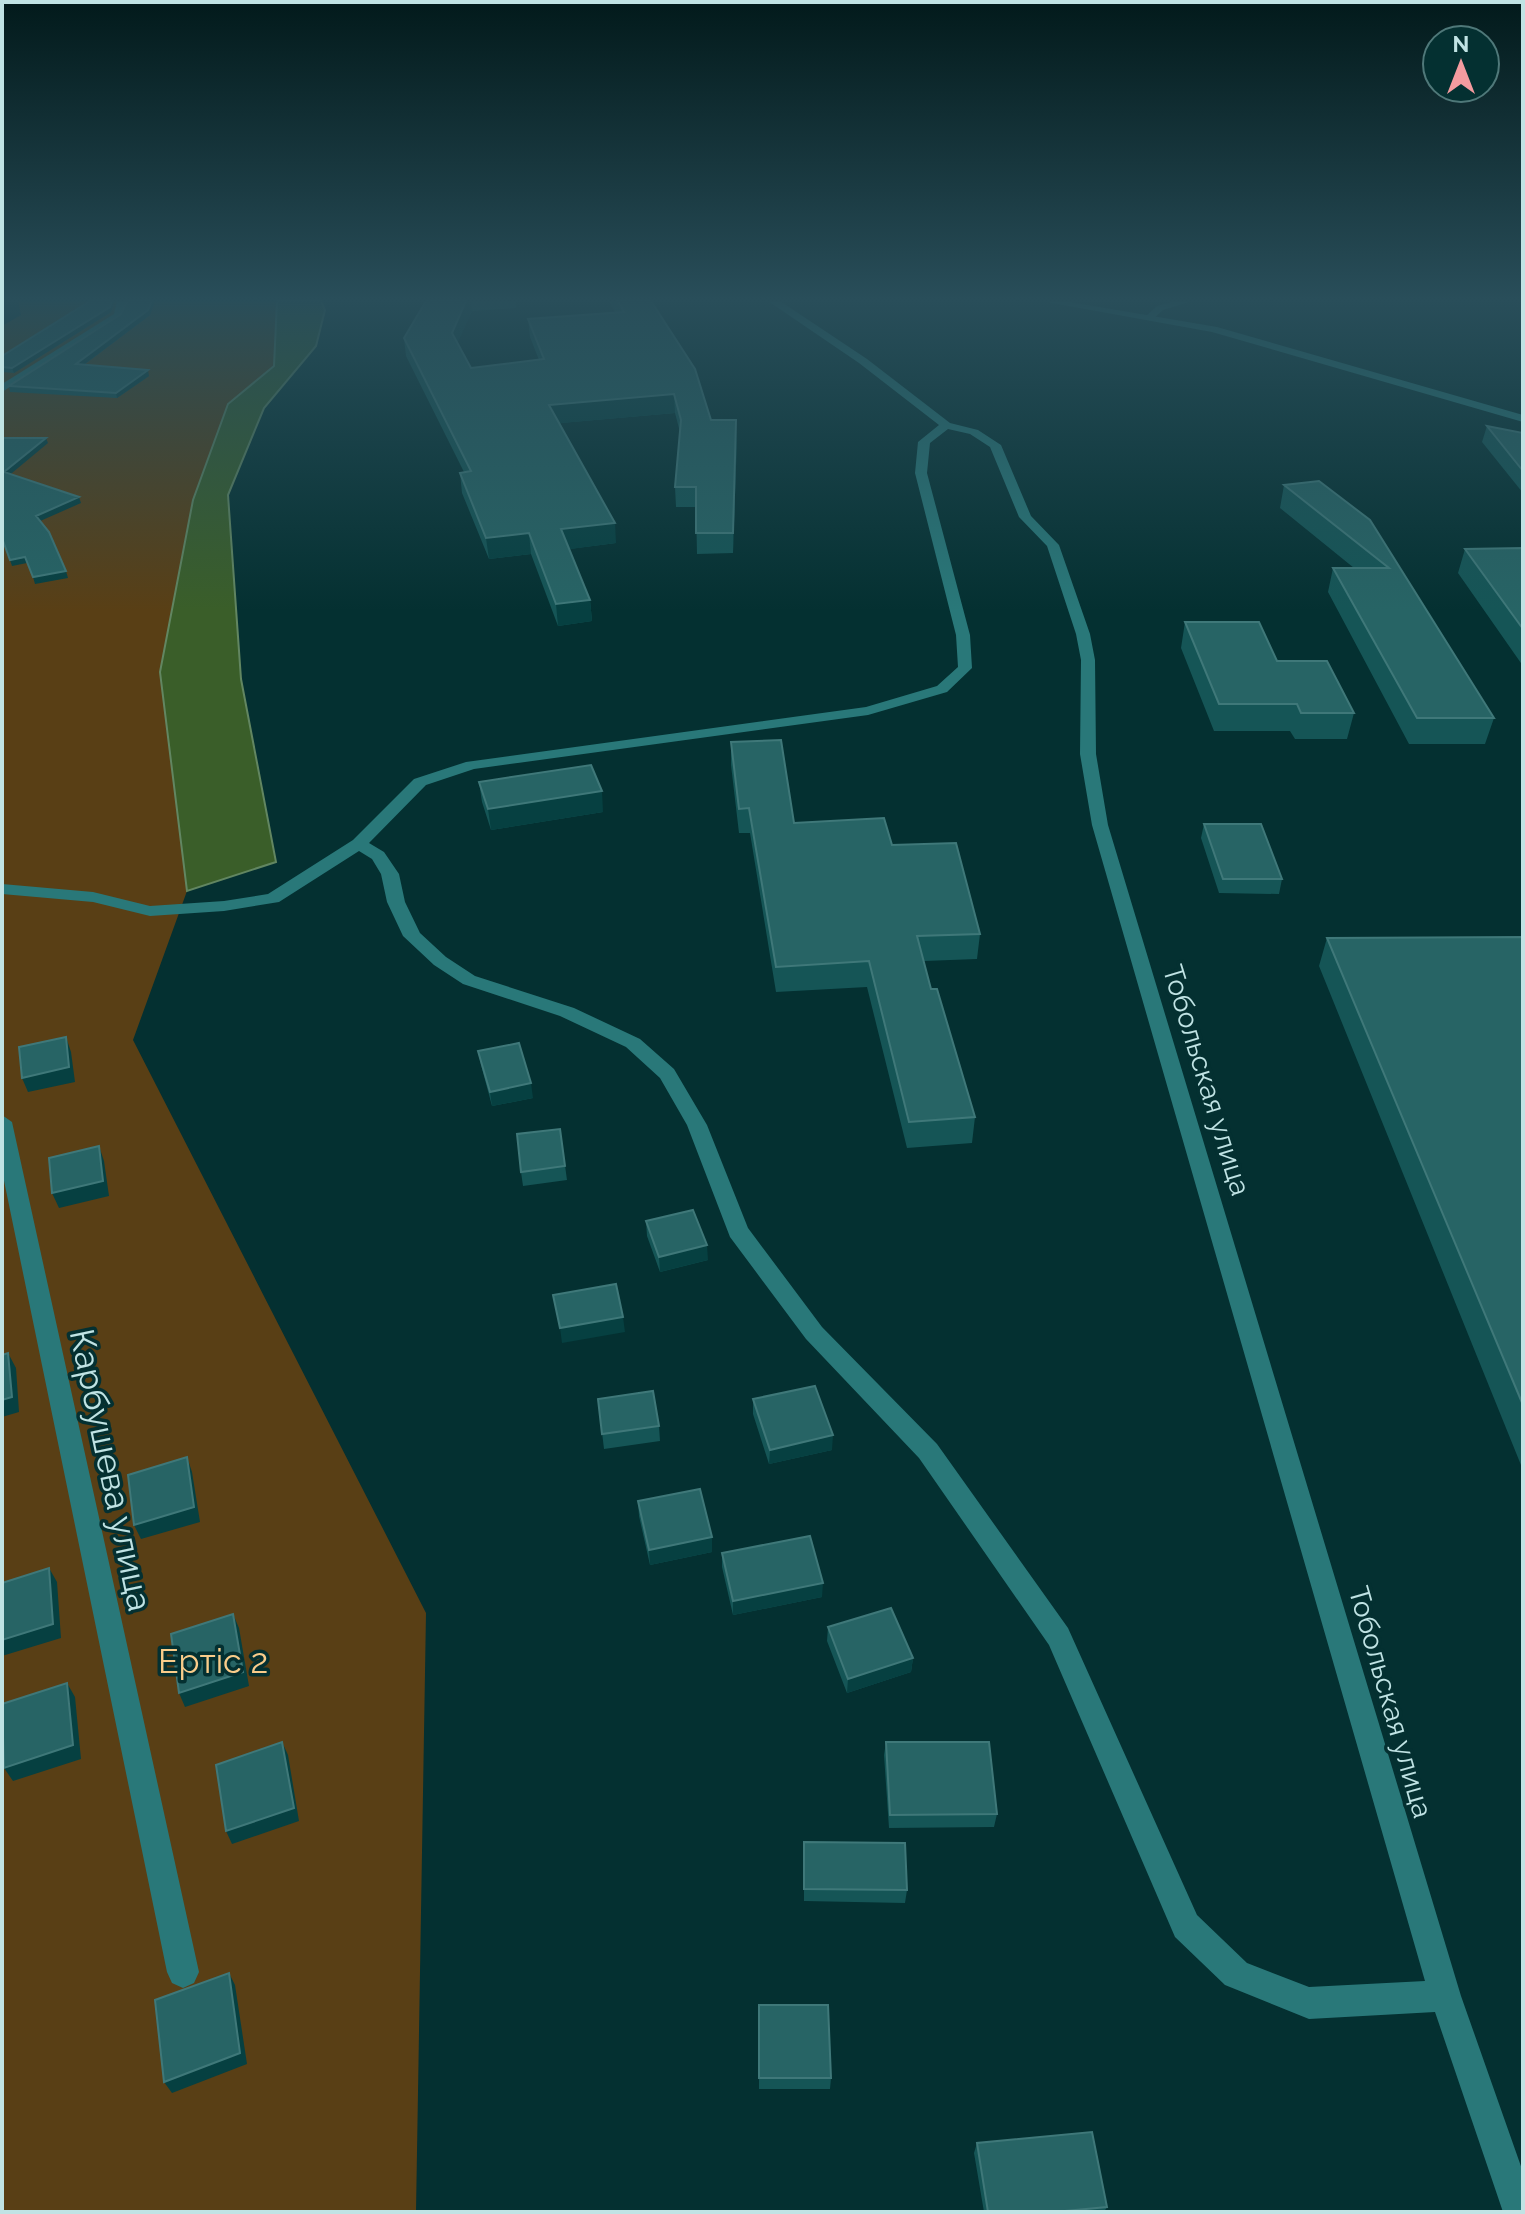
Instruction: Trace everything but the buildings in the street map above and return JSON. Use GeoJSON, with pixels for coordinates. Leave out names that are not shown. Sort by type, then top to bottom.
{"type":"FeatureCollection","features":[{"type":"Feature","properties":{"kind":"street","name":"Тобольская улица"},"geometry":{"type":"LineString","coordinates":[[919,404],[946,425],[974,432],[995,445],[1025,517],[1053,545],[1083,634],[1088,660],[1088,754],[1100,825],[1445,1996],[1520,2212]]}},
{"type":"Feature","properties":{"kind":"street"},"geometry":{"type":"LineString","coordinates":[[1473,404],[1523,419]]}},
{"type":"Feature","properties":{"kind":"street"},"geometry":{"type":"LineString","coordinates":[[2,889],[93,897],[150,911],[224,906],[273,898],[359,844],[420,782],[472,765],[868,711],[942,689],[965,668],[963,635],[921,473],[924,442],[946,425]]}},
{"type":"Feature","properties":{"kind":"street"},"geometry":{"type":"LineString","coordinates":[[359,844],[378,856],[390,874],[396,902],[412,936],[440,961],[469,980],[567,1012],[633,1043],[667,1074],[697,1125],[738,1231],[814,1333],[928,1451],[1059,1637],[1186,1926],[1236,1974],[1309,2003],[1445,1996]]}},
{"type":"Feature","properties":{"kind":"street","name":"Карбушева улица"},"geometry":{"type":"LineString","coordinates":[[2,1122],[183,1972]]}},
{"type":"Feature","properties":{"kind":"green space","name":"Ертіс 2"},"geometry":{"type":"Polygon","coordinates":[[[2,404],[228,404],[193,500],[160,672],[187,891],[133,1040],[426,1613],[416,2212],[2,2212],[2,404]]]}},
{"type":"Feature","properties":{"kind":"shaded area"},"geometry":{"type":"Polygon","coordinates":[[[228,404],[267,404],[228,495],[241,679],[276,862],[187,891],[160,672],[193,500],[228,404]]]}}]}
